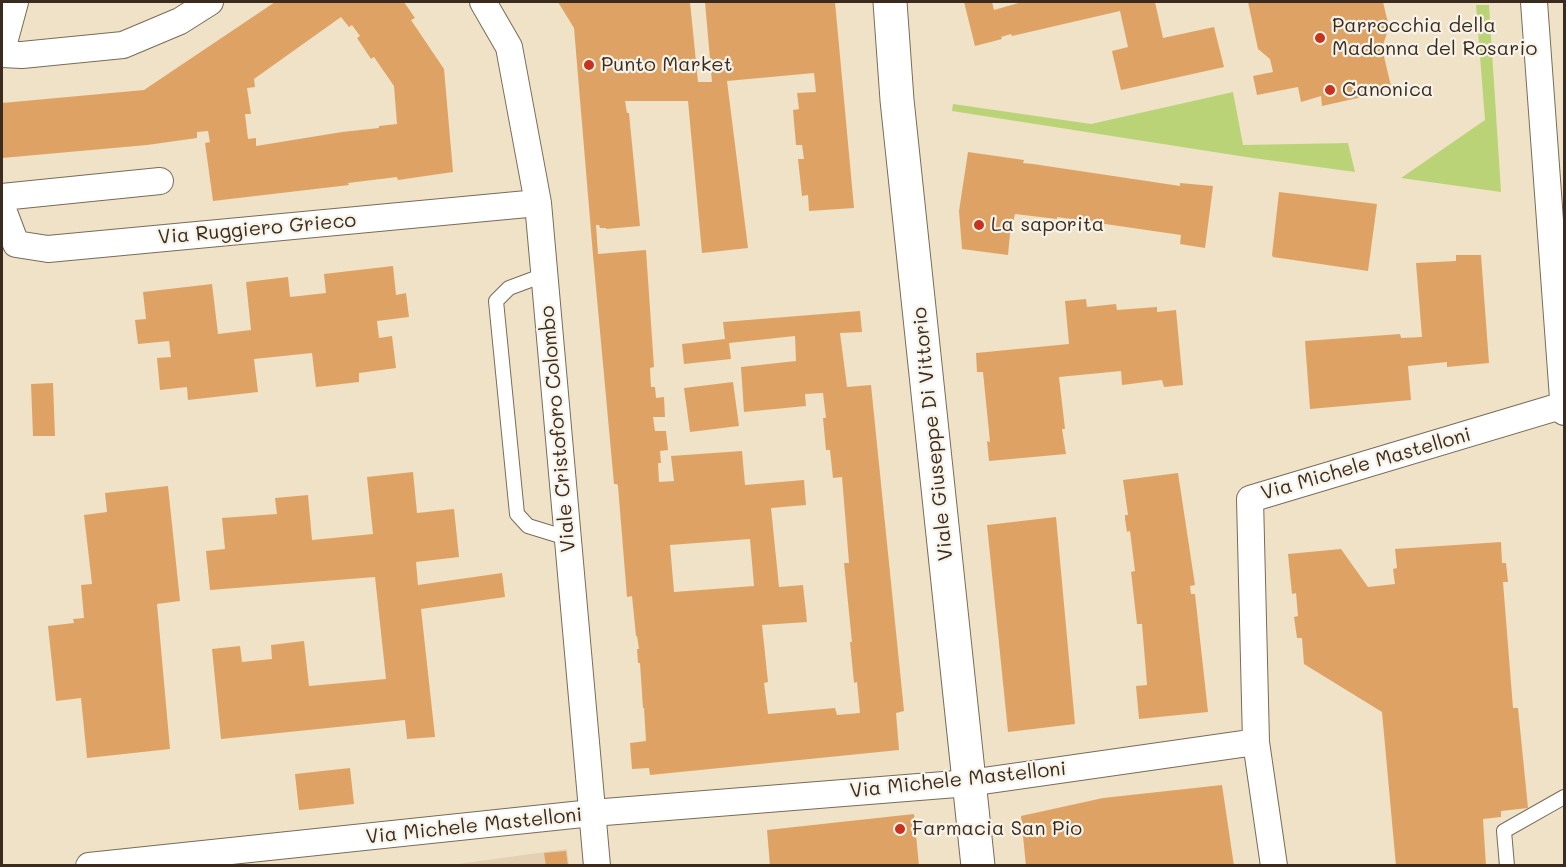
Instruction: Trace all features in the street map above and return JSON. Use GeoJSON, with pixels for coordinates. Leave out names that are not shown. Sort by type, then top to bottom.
{"type":"FeatureCollection","features":[{"type":"Feature","properties":{"kind":"street"},"geometry":{"type":"LineString","coordinates":[[15,2],[2,52],[22,55],[123,45],[180,21],[210,2]]}},
{"type":"Feature","properties":{"kind":"street","name":"Viale Cristoforo Colombo"},"geometry":{"type":"LineString","coordinates":[[483,2],[509,47],[537,203],[597,866]]}},
{"type":"Feature","properties":{"kind":"street","name":"Viale Giuseppe Di Vittorio"},"geometry":{"type":"LineString","coordinates":[[890,2],[897,100],[978,866]]}},
{"type":"Feature","properties":{"kind":"street"},"geometry":{"type":"LineString","coordinates":[[1534,2],[1564,412]]}},
{"type":"Feature","properties":{"kind":"street"},"geometry":{"type":"LineString","coordinates":[[2,197],[160,181]]}},
{"type":"Feature","properties":{"kind":"street","name":"Via Ruggiero Grieco"},"geometry":{"type":"LineString","coordinates":[[2,207],[16,244],[48,249],[537,203]]}},
{"type":"Feature","properties":{"kind":"street","name":"Via Michele Mastelloni"},"geometry":{"type":"LineString","coordinates":[[89,866],[176,862],[592,813],[969,783],[1256,742],[1250,498],[1564,406]]}},
{"type":"Feature","properties":{"kind":"street"},"geometry":{"type":"LineString","coordinates":[[1256,742],[1274,866]]}},
{"type":"Feature","properties":{"kind":"lane"},"geometry":{"type":"LineString","coordinates":[[544,275],[509,288],[496,301],[517,514],[528,526],[567,538]]}},
{"type":"Feature","properties":{"kind":"lane"},"geometry":{"type":"LineString","coordinates":[[1507,866],[1504,831],[1564,797]]}},
{"type":"Feature","properties":{"kind":"shaded area"},"geometry":{"type":"Polygon","coordinates":[[[567,849],[569,865],[444,866],[567,849]]]}},
{"type":"Feature","properties":{"kind":"green space"},"geometry":{"type":"Polygon","coordinates":[[[1476,5],[1489,5],[1501,192],[1401,178],[1485,120],[1476,5]]]}},
{"type":"Feature","properties":{"kind":"green space"},"geometry":{"type":"Polygon","coordinates":[[[1233,92],[1243,145],[1348,143],[1355,172],[952,111],[953,104],[1091,124],[1233,92]]]}},
{"type":"Feature","properties":{"kind":"building"},"geometry":{"type":"Polygon","coordinates":[[[275,2],[404,2],[415,18],[411,20],[444,69],[453,172],[213,201],[205,143],[210,142],[208,131],[197,132],[197,138],[147,145],[2,158],[2,103],[144,90],[275,2]],[[341,17],[254,79],[255,87],[247,88],[251,114],[245,114],[248,139],[256,138],[256,146],[397,124],[394,86],[374,57],[371,59],[357,38],[360,36],[352,25],[349,27],[341,17]]]}},
{"type":"Feature","properties":{"kind":"building"},"geometry":{"type":"Polygon","coordinates":[[[558,2],[690,2],[698,82],[712,82],[705,2],[835,2],[854,208],[809,211],[808,195],[802,196],[798,159],[804,159],[802,145],[796,145],[793,110],[799,109],[797,93],[816,92],[814,73],[727,81],[748,248],[702,253],[688,101],[625,101],[627,113],[629,113],[640,226],[606,229],[596,225],[598,254],[646,250],[654,367],[650,368],[651,387],[655,387],[656,398],[664,397],[665,417],[653,417],[655,431],[666,431],[668,450],[660,451],[659,482],[674,481],[671,456],[742,451],[745,485],[804,480],[806,505],[771,508],[779,587],[803,585],[807,622],[762,625],[768,682],[764,683],[768,714],[835,708],[837,715],[860,713],[850,642],[852,642],[844,563],[849,563],[842,477],[833,478],[830,450],[826,450],[823,393],[805,394],[806,406],[744,412],[741,367],[796,361],[795,336],[729,343],[731,359],[684,364],[682,344],[725,339],[723,322],[860,311],[862,332],[840,333],[847,387],[871,385],[904,711],[896,713],[899,750],[650,775],[649,768],[632,769],[630,743],[646,741],[644,708],[632,596],[627,597],[618,486],[614,484],[574,28],[558,2]],[[750,539],[670,545],[674,592],[754,586],[750,539]]]}},
{"type":"Feature","properties":{"kind":"building"},"geometry":{"type":"Polygon","coordinates":[[[964,2],[992,2],[994,10],[1022,2],[1155,2],[1163,38],[1214,27],[1224,67],[1121,90],[1112,51],[1128,47],[1120,11],[1012,36],[1011,34],[1001,37],[1002,39],[975,46],[964,2]]]}},
{"type":"Feature","properties":{"kind":"building","name":"Parrocchia della Madonna del Rosario"},"geometry":{"type":"Polygon","coordinates":[[[1248,2],[1383,2],[1389,27],[1382,48],[1391,86],[1361,94],[1362,97],[1322,106],[1321,96],[1301,102],[1298,87],[1257,95],[1253,76],[1273,72],[1270,59],[1258,49],[1248,2]]]}},
{"type":"Feature","properties":{"kind":"building"},"geometry":{"type":"Polygon","coordinates":[[[968,152],[1024,160],[1023,163],[1180,186],[1180,183],[1213,186],[1205,248],[1180,244],[1181,235],[1057,217],[1057,219],[1015,214],[1013,223],[1011,223],[1008,255],[962,249],[959,211],[968,152]]]}},
{"type":"Feature","properties":{"kind":"building"},"geometry":{"type":"Polygon","coordinates":[[[1279,192],[1377,204],[1368,271],[1273,257],[1279,192]]]}},
{"type":"Feature","properties":{"kind":"building"},"geometry":{"type":"Polygon","coordinates":[[[1456,255],[1481,255],[1489,363],[1447,367],[1447,362],[1408,366],[1411,400],[1310,409],[1305,341],[1400,334],[1401,338],[1422,337],[1416,263],[1456,261],[1456,255]]]}},
{"type":"Feature","properties":{"kind":"building"},"geometry":{"type":"Polygon","coordinates":[[[393,266],[396,295],[406,293],[409,317],[377,321],[379,338],[392,336],[396,368],[359,373],[359,382],[316,387],[312,353],[254,359],[258,392],[188,400],[187,387],[160,390],[157,358],[171,357],[169,341],[138,344],[135,320],[146,319],[143,292],[212,284],[218,334],[251,330],[246,282],[288,277],[290,297],[326,293],[324,274],[393,266]]]}},
{"type":"Feature","properties":{"kind":"building"},"geometry":{"type":"Polygon","coordinates":[[[1086,299],[1087,307],[1116,304],[1117,310],[1157,307],[1157,312],[1176,310],[1183,385],[1164,387],[1162,380],[1122,385],[1121,371],[1059,377],[1066,454],[989,461],[987,441],[990,442],[983,372],[977,372],[976,353],[1069,344],[1065,301],[1086,299]]]}},
{"type":"Feature","properties":{"kind":"building"},"geometry":{"type":"Polygon","coordinates":[[[733,382],[739,426],[690,432],[684,388],[733,382]]]}},
{"type":"Feature","properties":{"kind":"building"},"geometry":{"type":"Polygon","coordinates":[[[53,383],[55,436],[33,436],[31,384],[53,383]]]}},
{"type":"Feature","properties":{"kind":"building"},"geometry":{"type":"Polygon","coordinates":[[[413,472],[417,513],[454,509],[459,557],[416,562],[418,585],[502,573],[505,597],[421,609],[435,737],[407,739],[405,720],[221,739],[212,649],[240,646],[242,662],[272,659],[271,645],[304,641],[309,686],[386,679],[375,577],[210,590],[206,551],[225,549],[222,518],[277,514],[275,498],[308,495],[312,540],[373,534],[367,477],[413,472]]]}},
{"type":"Feature","properties":{"kind":"building"},"geometry":{"type":"Polygon","coordinates":[[[1178,473],[1195,585],[1190,586],[1191,594],[1195,594],[1208,712],[1139,719],[1136,686],[1147,685],[1142,624],[1137,624],[1131,572],[1135,571],[1130,531],[1127,532],[1125,519],[1125,515],[1128,515],[1123,480],[1178,473]]]}},
{"type":"Feature","properties":{"kind":"building"},"geometry":{"type":"Polygon","coordinates":[[[168,486],[180,601],[157,604],[170,749],[87,758],[81,698],[56,701],[48,626],[74,623],[73,619],[84,618],[81,585],[92,584],[84,515],[107,512],[105,493],[168,486]]]}},
{"type":"Feature","properties":{"kind":"building"},"geometry":{"type":"Polygon","coordinates":[[[1056,517],[1075,724],[1008,732],[987,525],[1056,517]]]}},
{"type":"Feature","properties":{"kind":"building"},"geometry":{"type":"Polygon","coordinates":[[[1501,542],[1502,563],[1506,563],[1508,582],[1503,582],[1513,708],[1518,708],[1528,808],[1501,811],[1501,817],[1483,819],[1486,866],[1396,866],[1382,712],[1304,664],[1302,638],[1297,638],[1294,617],[1298,616],[1296,593],[1292,594],[1288,554],[1341,549],[1368,587],[1395,584],[1393,569],[1397,568],[1395,549],[1501,542]]]}},
{"type":"Feature","properties":{"kind":"building"},"geometry":{"type":"Polygon","coordinates":[[[350,768],[354,804],[299,810],[295,774],[350,768]]]}},
{"type":"Feature","properties":{"kind":"building"},"geometry":{"type":"Polygon","coordinates":[[[1222,785],[1234,866],[1026,866],[1021,816],[1103,798],[1222,785]]]}},
{"type":"Feature","properties":{"kind":"building"},"geometry":{"type":"Polygon","coordinates":[[[914,814],[919,866],[770,866],[767,830],[914,814]]]}},
{"type":"Feature","properties":{"kind":"building"},"geometry":{"type":"Polygon","coordinates":[[[566,851],[568,866],[546,866],[544,853],[566,851]]]}},
{"type":"Feature","properties":{"kind":"place","name":"Parrocchia della Madonna del Rosario"},"geometry":{"type":"Point","coordinates":[1320,38]}},
{"type":"Feature","properties":{"kind":"place","name":"Punto Market"},"geometry":{"type":"Point","coordinates":[589,65]}},
{"type":"Feature","properties":{"kind":"place","name":"Canonica"},"geometry":{"type":"Point","coordinates":[1330,90]}},
{"type":"Feature","properties":{"kind":"place","name":"La saporita"},"geometry":{"type":"Point","coordinates":[979,225]}},
{"type":"Feature","properties":{"kind":"place","name":"Farmacia San Pio"},"geometry":{"type":"Point","coordinates":[900,829]}}]}
